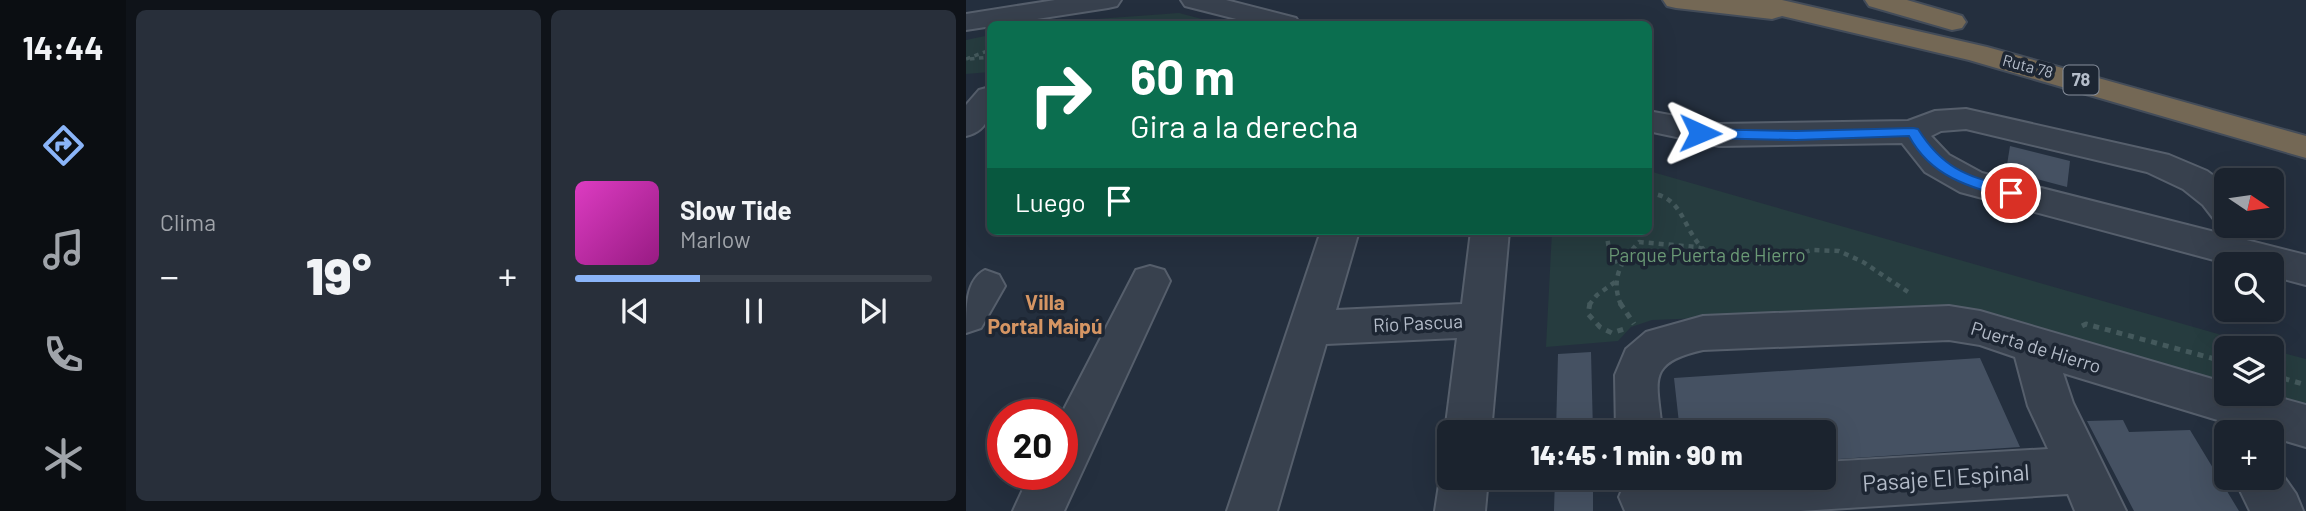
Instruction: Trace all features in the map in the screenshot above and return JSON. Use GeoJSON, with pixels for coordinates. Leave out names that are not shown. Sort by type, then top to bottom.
{"type":"FeatureCollection","features":[{"type":"Feature","properties":{"kind":"highway"},"geometry":{"type":"LineString","coordinates":[[1676,0],[1846,12]]}},
{"type":"Feature","properties":{"kind":"highway","name":"Ruta 78"},"geometry":{"type":"LineString","coordinates":[[1746,0],[1981,32],[2306,122]]}},
{"type":"Feature","properties":{"kind":"highway"},"geometry":{"type":"LineString","coordinates":[[1878,0],[1981,32]]}},
{"type":"Feature","properties":{"kind":"highway","name":"Ruta 78"},"geometry":{"type":"LineString","coordinates":[[1846,12],[2306,147]]}},
{"type":"Feature","properties":{"kind":"street"},"geometry":{"type":"LineString","coordinates":[[966,22],[1108,0]]}},
{"type":"Feature","properties":{"kind":"street"},"geometry":{"type":"LineString","coordinates":[[1194,0],[1274,21]]}},
{"type":"Feature","properties":{"kind":"street"},"geometry":{"type":"LineString","coordinates":[[966,86],[987,85]]}},
{"type":"Feature","properties":{"kind":"street"},"geometry":{"type":"LineString","coordinates":[[966,126],[987,101]]}},
{"type":"Feature","properties":{"kind":"street"},"geometry":{"type":"LineString","coordinates":[[1652,122],[1719,135],[1913,132],[1926,124],[1944,119],[1986,122],[2170,167],[2206,187],[2214,196]]}},
{"type":"Feature","properties":{"kind":"street"},"geometry":{"type":"LineString","coordinates":[[1972,183],[1986,122]]}},
{"type":"Feature","properties":{"kind":"street"},"geometry":{"type":"LineString","coordinates":[[1913,132],[1917,142],[1934,162],[1972,183],[2214,234]]}},
{"type":"Feature","properties":{"kind":"street"},"geometry":{"type":"LineString","coordinates":[[1252,511],[1339,235]]}},
{"type":"Feature","properties":{"kind":"street","name":"Río Pascua"},"geometry":{"type":"LineString","coordinates":[[1310,328],[1480,320],[1490,235]]}},
{"type":"Feature","properties":{"kind":"street"},"geometry":{"type":"LineString","coordinates":[[2232,238],[2306,270]]}},
{"type":"Feature","properties":{"kind":"street"},"geometry":{"type":"LineString","coordinates":[[1078,428],[1150,281]]}},
{"type":"Feature","properties":{"kind":"street"},"geometry":{"type":"LineString","coordinates":[[1469,420],[1480,320]]}},
{"type":"Feature","properties":{"kind":"street","name":"Puerta de Hierro"},"geometry":{"type":"LineString","coordinates":[[1638,420],[1636,373],[1654,346],[1670,339],[1703,333],[1949,323],[1967,324],[2033,345],[2219,415],[2306,426]]}},
{"type":"Feature","properties":{"kind":"street"},"geometry":{"type":"LineString","coordinates":[[2033,345],[2051,406],[2091,490]]}},
{"type":"Feature","properties":{"kind":"street"},"geometry":{"type":"LineString","coordinates":[[1038,511],[1048,490]]}},
{"type":"Feature","properties":{"kind":"street"},"geometry":{"type":"LineString","coordinates":[[1460,511],[1463,490]]}},
{"type":"Feature","properties":{"kind":"street","name":"Pasaje El Espinal"},"geometry":{"type":"LineString","coordinates":[[1644,495],[2091,490]]}},
{"type":"Feature","properties":{"kind":"street"},"geometry":{"type":"LineString","coordinates":[[2265,490],[2278,511]]}},
{"type":"Feature","properties":{"kind":"path"},"geometry":{"type":"LineString","coordinates":[[966,59],[987,51]]}},
{"type":"Feature","properties":{"kind":"path"},"geometry":{"type":"LineString","coordinates":[[966,59],[987,57]]}},
{"type":"Feature","properties":{"kind":"path"},"geometry":{"type":"LineString","coordinates":[[1652,193],[1665,195],[1676,202],[1690,236],[1704,251]]}},
{"type":"Feature","properties":{"kind":"path"},"geometry":{"type":"LineString","coordinates":[[1607,235],[1609,252],[1613,261],[1619,264]]}},
{"type":"Feature","properties":{"kind":"path"},"geometry":{"type":"LineString","coordinates":[[1615,282],[1595,293],[1588,304],[1588,315],[1595,326],[1612,333],[1636,325],[1619,306],[1615,282],[1620,259],[1639,242],[1662,242],[1756,264],[1787,261],[1810,250],[1838,249],[1867,263],[1914,295]]}},
{"type":"Feature","properties":{"kind":"path"},"geometry":{"type":"LineString","coordinates":[[2284,379],[2306,385]]}},
{"type":"Feature","properties":{"kind":"green space"},"geometry":{"type":"Polygon","coordinates":[[[1179,13],[1210,21],[1069,21],[1179,13]]]}},
{"type":"Feature","properties":{"kind":"green space"},"geometry":{"type":"Polygon","coordinates":[[[987,36],[987,72],[966,74],[966,40],[987,36]]]}},
{"type":"Feature","properties":{"kind":"green space","name":"Parque Puerta de Hierro"},"geometry":{"type":"Polygon","coordinates":[[[1652,172],[2225,336],[2214,336],[2214,384],[1953,308],[1652,320],[1631,327],[1618,341],[1546,347],[1552,235],[1652,235],[1652,172]]]}},
{"type":"Feature","properties":{"kind":"green space"},"geometry":{"type":"Polygon","coordinates":[[[2284,353],[2306,359],[2306,413],[2283,406],[2284,353]]]}},
{"type":"Feature","properties":{"kind":"building"},"geometry":{"type":"Polygon","coordinates":[[[2010,146],[2070,161],[2067,187],[2006,171],[2010,146]]]}},
{"type":"Feature","properties":{"kind":"building"},"geometry":{"type":"Polygon","coordinates":[[[1591,352],[1593,420],[1556,420],[1558,354],[1591,352]]]}},
{"type":"Feature","properties":{"kind":"building"},"geometry":{"type":"Polygon","coordinates":[[[1980,358],[2020,447],[1836,459],[1836,420],[1679,420],[1674,378],[1980,358]]]}},
{"type":"Feature","properties":{"kind":"building"},"geometry":{"type":"Polygon","coordinates":[[[2123,420],[2129,432],[2190,430],[2214,470],[2214,490],[2226,490],[2239,511],[2134,511],[2087,421],[2123,420]]]}},
{"type":"Feature","properties":{"kind":"building"},"geometry":{"type":"Polygon","coordinates":[[[1555,490],[1593,490],[1593,511],[1554,511],[1555,490]]]}},
{"type":"Feature","properties":{"kind":"district","name":"Villa Portal Maipú"},"geometry":{"type":"Point","coordinates":[1045,315]}},
{"type":"Feature","properties":{"kind":"route"},"geometry":{"type":"LineString","coordinates":[[1700,133],[1796,136],[1913,132],[1924,152],[1947,171],[1972,183],[2011,193]]}}]}
